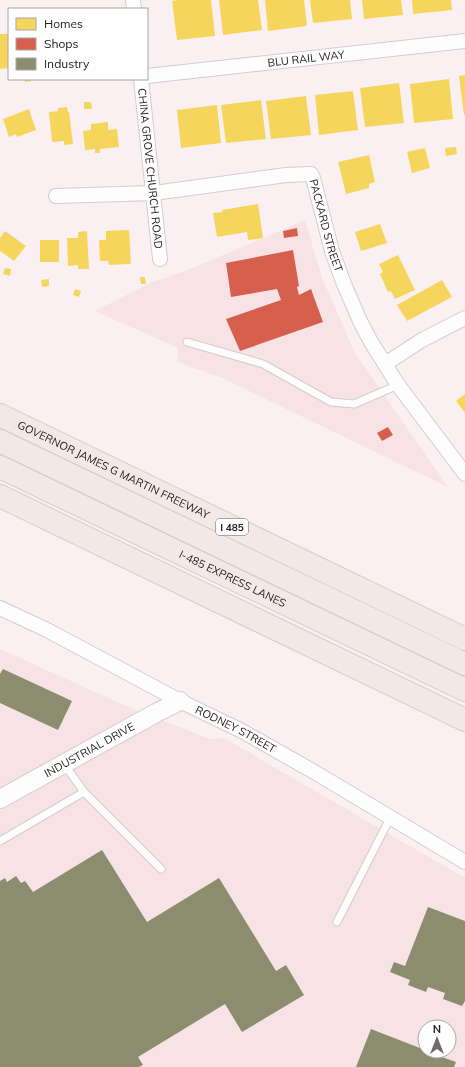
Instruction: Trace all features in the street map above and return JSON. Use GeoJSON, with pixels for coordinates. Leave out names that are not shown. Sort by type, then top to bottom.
{"type":"FeatureCollection","features":[{"type":"Feature","properties":{"kind":"highway","name":"GOVERNOR JAMES G MARTIN FREEWAY"},"geometry":{"type":"LineString","coordinates":[[0,415],[465,639]]}},
{"type":"Feature","properties":{"kind":"highway","name":"I 485"},"geometry":{"type":"LineString","coordinates":[[0,441],[465,664]]}},
{"type":"Feature","properties":{"kind":"highway","name":"I-485 EXPRESS LANES"},"geometry":{"type":"LineString","coordinates":[[0,467],[465,690]]}},
{"type":"Feature","properties":{"kind":"highway"},"geometry":{"type":"LineString","coordinates":[[0,496],[465,721]]}},
{"type":"Feature","properties":{"kind":"street","name":"BLU RAIL WAY"},"geometry":{"type":"LineString","coordinates":[[148,76],[465,41]]}},
{"type":"Feature","properties":{"kind":"street","name":"CHINA GROVE CHURCH ROAD"},"geometry":{"type":"LineString","coordinates":[[141,80],[160,259]]}},
{"type":"Feature","properties":{"kind":"street","name":"PACKARD STREET"},"geometry":{"type":"LineString","coordinates":[[56,196],[154,193],[286,175],[310,174],[314,178],[332,251],[360,321],[371,342],[398,385],[465,474]]}},
{"type":"Feature","properties":{"kind":"street"},"geometry":{"type":"LineString","coordinates":[[385,364],[422,340],[465,318]]}},
{"type":"Feature","properties":{"kind":"street","name":"RODNEY STREET"},"geometry":{"type":"LineString","coordinates":[[0,608],[47,630],[180,701],[242,731],[316,773],[465,862]]}},
{"type":"Feature","properties":{"kind":"street","name":"INDUSTRIAL DRIVE"},"geometry":{"type":"LineString","coordinates":[[0,799],[180,701]]}},
{"type":"Feature","properties":{"kind":"lane"},"geometry":{"type":"LineString","coordinates":[[187,342],[263,364],[331,402],[354,404],[398,385]]}},
{"type":"Feature","properties":{"kind":"lane"},"geometry":{"type":"LineString","coordinates":[[64,764],[84,792],[161,869]]}},
{"type":"Feature","properties":{"kind":"lane"},"geometry":{"type":"LineString","coordinates":[[0,841],[84,792]]}},
{"type":"Feature","properties":{"kind":"lane"},"geometry":{"type":"LineString","coordinates":[[337,922],[390,818]]}},
{"type":"Feature","properties":{"kind":"shaded area"},"geometry":{"type":"Polygon","coordinates":[[[305,220],[322,278],[355,353],[448,487],[220,377],[177,362],[178,348],[95,311],[150,283],[190,269],[305,220]]]}},
{"type":"Feature","properties":{"kind":"shaded area"},"geometry":{"type":"Polygon","coordinates":[[[0,649],[126,706],[210,739],[224,738],[465,878],[465,1067],[0,1067],[0,649]]]}},
{"type":"Feature","properties":{"kind":"building: Homes"},"geometry":{"type":"Polygon","coordinates":[[[211,0],[215,36],[177,40],[172,1],[211,0]]]}},
{"type":"Feature","properties":{"kind":"building: Homes"},"geometry":{"type":"Polygon","coordinates":[[[219,0],[258,0],[262,30],[223,35],[219,0]]]}},
{"type":"Feature","properties":{"kind":"building: Homes"},"geometry":{"type":"Polygon","coordinates":[[[265,0],[304,0],[307,26],[268,31],[265,0]]]}},
{"type":"Feature","properties":{"kind":"building: Homes"},"geometry":{"type":"Polygon","coordinates":[[[310,0],[350,0],[352,19],[313,23],[310,0]]]}},
{"type":"Feature","properties":{"kind":"building: Homes"},"geometry":{"type":"Polygon","coordinates":[[[362,0],[401,0],[403,15],[364,19],[362,0]]]}},
{"type":"Feature","properties":{"kind":"building: Homes"},"geometry":{"type":"Polygon","coordinates":[[[412,0],[451,0],[452,10],[413,14],[412,0]]]}},
{"type":"Feature","properties":{"kind":"building: Homes"},"geometry":{"type":"Polygon","coordinates":[[[0,34],[8,34],[8,68],[0,69],[0,34]]]}},
{"type":"Feature","properties":{"kind":"building: Homes"},"geometry":{"type":"Polygon","coordinates":[[[465,75],[465,115],[464,115],[459,76],[465,75]]]}},
{"type":"Feature","properties":{"kind":"building: Homes"},"geometry":{"type":"Polygon","coordinates":[[[449,79],[453,119],[414,123],[410,84],[449,79]]]}},
{"type":"Feature","properties":{"kind":"building: Homes"},"geometry":{"type":"Polygon","coordinates":[[[399,83],[404,123],[365,127],[360,88],[399,83]]]}},
{"type":"Feature","properties":{"kind":"building: Homes"},"geometry":{"type":"Polygon","coordinates":[[[353,91],[358,130],[319,135],[315,95],[353,91]]]}},
{"type":"Feature","properties":{"kind":"building: Homes"},"geometry":{"type":"Polygon","coordinates":[[[306,96],[311,135],[271,139],[266,101],[306,96]]]}},
{"type":"Feature","properties":{"kind":"building: Homes"},"geometry":{"type":"Polygon","coordinates":[[[261,100],[266,139],[226,143],[221,105],[261,100]]]}},
{"type":"Feature","properties":{"kind":"building: Homes"},"geometry":{"type":"Polygon","coordinates":[[[84,102],[91,102],[92,109],[84,109],[84,102]]]}},
{"type":"Feature","properties":{"kind":"building: Homes"},"geometry":{"type":"Polygon","coordinates":[[[217,105],[221,143],[181,148],[177,110],[217,105]]]}},
{"type":"Feature","properties":{"kind":"building: Homes"},"geometry":{"type":"Polygon","coordinates":[[[67,107],[73,144],[64,145],[64,141],[52,142],[49,112],[58,111],[58,108],[67,107]]]}},
{"type":"Feature","properties":{"kind":"building: Homes"},"geometry":{"type":"Polygon","coordinates":[[[29,109],[36,130],[17,137],[16,134],[9,137],[3,119],[29,109]]]}},
{"type":"Feature","properties":{"kind":"building: Homes"},"geometry":{"type":"Polygon","coordinates":[[[108,122],[108,130],[117,129],[119,147],[100,149],[100,153],[95,153],[95,149],[85,150],[83,131],[91,130],[91,124],[108,122]]]}},
{"type":"Feature","properties":{"kind":"building: Homes"},"geometry":{"type":"Polygon","coordinates":[[[456,147],[457,154],[446,156],[445,148],[456,147]]]}},
{"type":"Feature","properties":{"kind":"building: Homes"},"geometry":{"type":"Polygon","coordinates":[[[425,148],[430,168],[412,173],[407,152],[425,148]]]}},
{"type":"Feature","properties":{"kind":"building: Homes"},"geometry":{"type":"Polygon","coordinates":[[[369,155],[375,182],[369,184],[369,188],[346,194],[338,162],[369,155]]]}},
{"type":"Feature","properties":{"kind":"building: Homes"},"geometry":{"type":"Polygon","coordinates":[[[258,204],[263,238],[248,240],[247,232],[217,237],[213,213],[258,204]]]}},
{"type":"Feature","properties":{"kind":"building: Homes"},"geometry":{"type":"Polygon","coordinates":[[[380,224],[387,243],[361,251],[355,232],[380,224]]]}},
{"type":"Feature","properties":{"kind":"building: Homes"},"geometry":{"type":"Polygon","coordinates":[[[129,230],[131,264],[109,265],[108,261],[100,261],[99,240],[106,240],[106,231],[129,230]]]}},
{"type":"Feature","properties":{"kind":"building: Homes"},"geometry":{"type":"Polygon","coordinates":[[[5,231],[26,246],[14,261],[0,251],[0,238],[5,231]]]}},
{"type":"Feature","properties":{"kind":"building: Homes"},"geometry":{"type":"Polygon","coordinates":[[[87,231],[89,269],[78,269],[78,265],[68,266],[67,238],[78,238],[78,232],[87,231]]]}},
{"type":"Feature","properties":{"kind":"building: Homes"},"geometry":{"type":"Polygon","coordinates":[[[40,240],[59,240],[59,262],[40,262],[40,240]]]}},
{"type":"Feature","properties":{"kind":"building: Homes"},"geometry":{"type":"Polygon","coordinates":[[[398,255],[415,290],[395,299],[391,291],[388,292],[380,274],[383,272],[379,264],[398,255]]]}},
{"type":"Feature","properties":{"kind":"building: Homes"},"geometry":{"type":"Polygon","coordinates":[[[5,268],[11,269],[10,276],[3,274],[5,268]]]}},
{"type":"Feature","properties":{"kind":"building: Homes"},"geometry":{"type":"Polygon","coordinates":[[[140,277],[145,277],[146,284],[141,284],[140,277]]]}},
{"type":"Feature","properties":{"kind":"building: Homes"},"geometry":{"type":"Polygon","coordinates":[[[49,279],[49,286],[42,287],[41,280],[49,279]]]}},
{"type":"Feature","properties":{"kind":"building: Homes"},"geometry":{"type":"Polygon","coordinates":[[[442,280],[452,297],[407,321],[397,305],[442,280]]]}},
{"type":"Feature","properties":{"kind":"building: Homes"},"geometry":{"type":"Polygon","coordinates":[[[75,289],[81,291],[79,297],[73,295],[75,289]]]}},
{"type":"Feature","properties":{"kind":"building: Homes"},"geometry":{"type":"Polygon","coordinates":[[[465,394],[465,413],[456,401],[465,394]]]}},
{"type":"Feature","properties":{"kind":"building: Shops"},"geometry":{"type":"Polygon","coordinates":[[[297,228],[298,236],[284,238],[283,231],[297,228]]]}},
{"type":"Feature","properties":{"kind":"building: Shops"},"geometry":{"type":"Polygon","coordinates":[[[293,250],[299,295],[311,289],[323,322],[240,351],[226,319],[281,300],[277,289],[231,297],[226,263],[293,250]]]}},
{"type":"Feature","properties":{"kind":"building: Shops"},"geometry":{"type":"Polygon","coordinates":[[[388,427],[393,435],[382,441],[377,433],[388,427]]]}},
{"type":"Feature","properties":{"kind":"building: Industry"},"geometry":{"type":"Polygon","coordinates":[[[3,669],[72,701],[58,730],[0,703],[0,674],[3,669]]]}},
{"type":"Feature","properties":{"kind":"building: Industry"},"geometry":{"type":"Polygon","coordinates":[[[102,850],[147,922],[219,878],[276,971],[286,965],[304,995],[242,1032],[225,1004],[138,1057],[143,1065],[139,1067],[0,1067],[0,881],[5,878],[7,882],[16,876],[21,883],[25,881],[33,892],[102,850]]]}},
{"type":"Feature","properties":{"kind":"building: Industry"},"geometry":{"type":"Polygon","coordinates":[[[428,907],[465,921],[465,1001],[462,1006],[443,999],[445,993],[428,987],[426,992],[408,985],[410,980],[390,972],[394,962],[405,966],[428,907]]]}},
{"type":"Feature","properties":{"kind":"building: Industry"},"geometry":{"type":"Polygon","coordinates":[[[371,1029],[417,1047],[417,1059],[448,1059],[456,1062],[454,1067],[356,1067],[371,1029]]]}}]}
